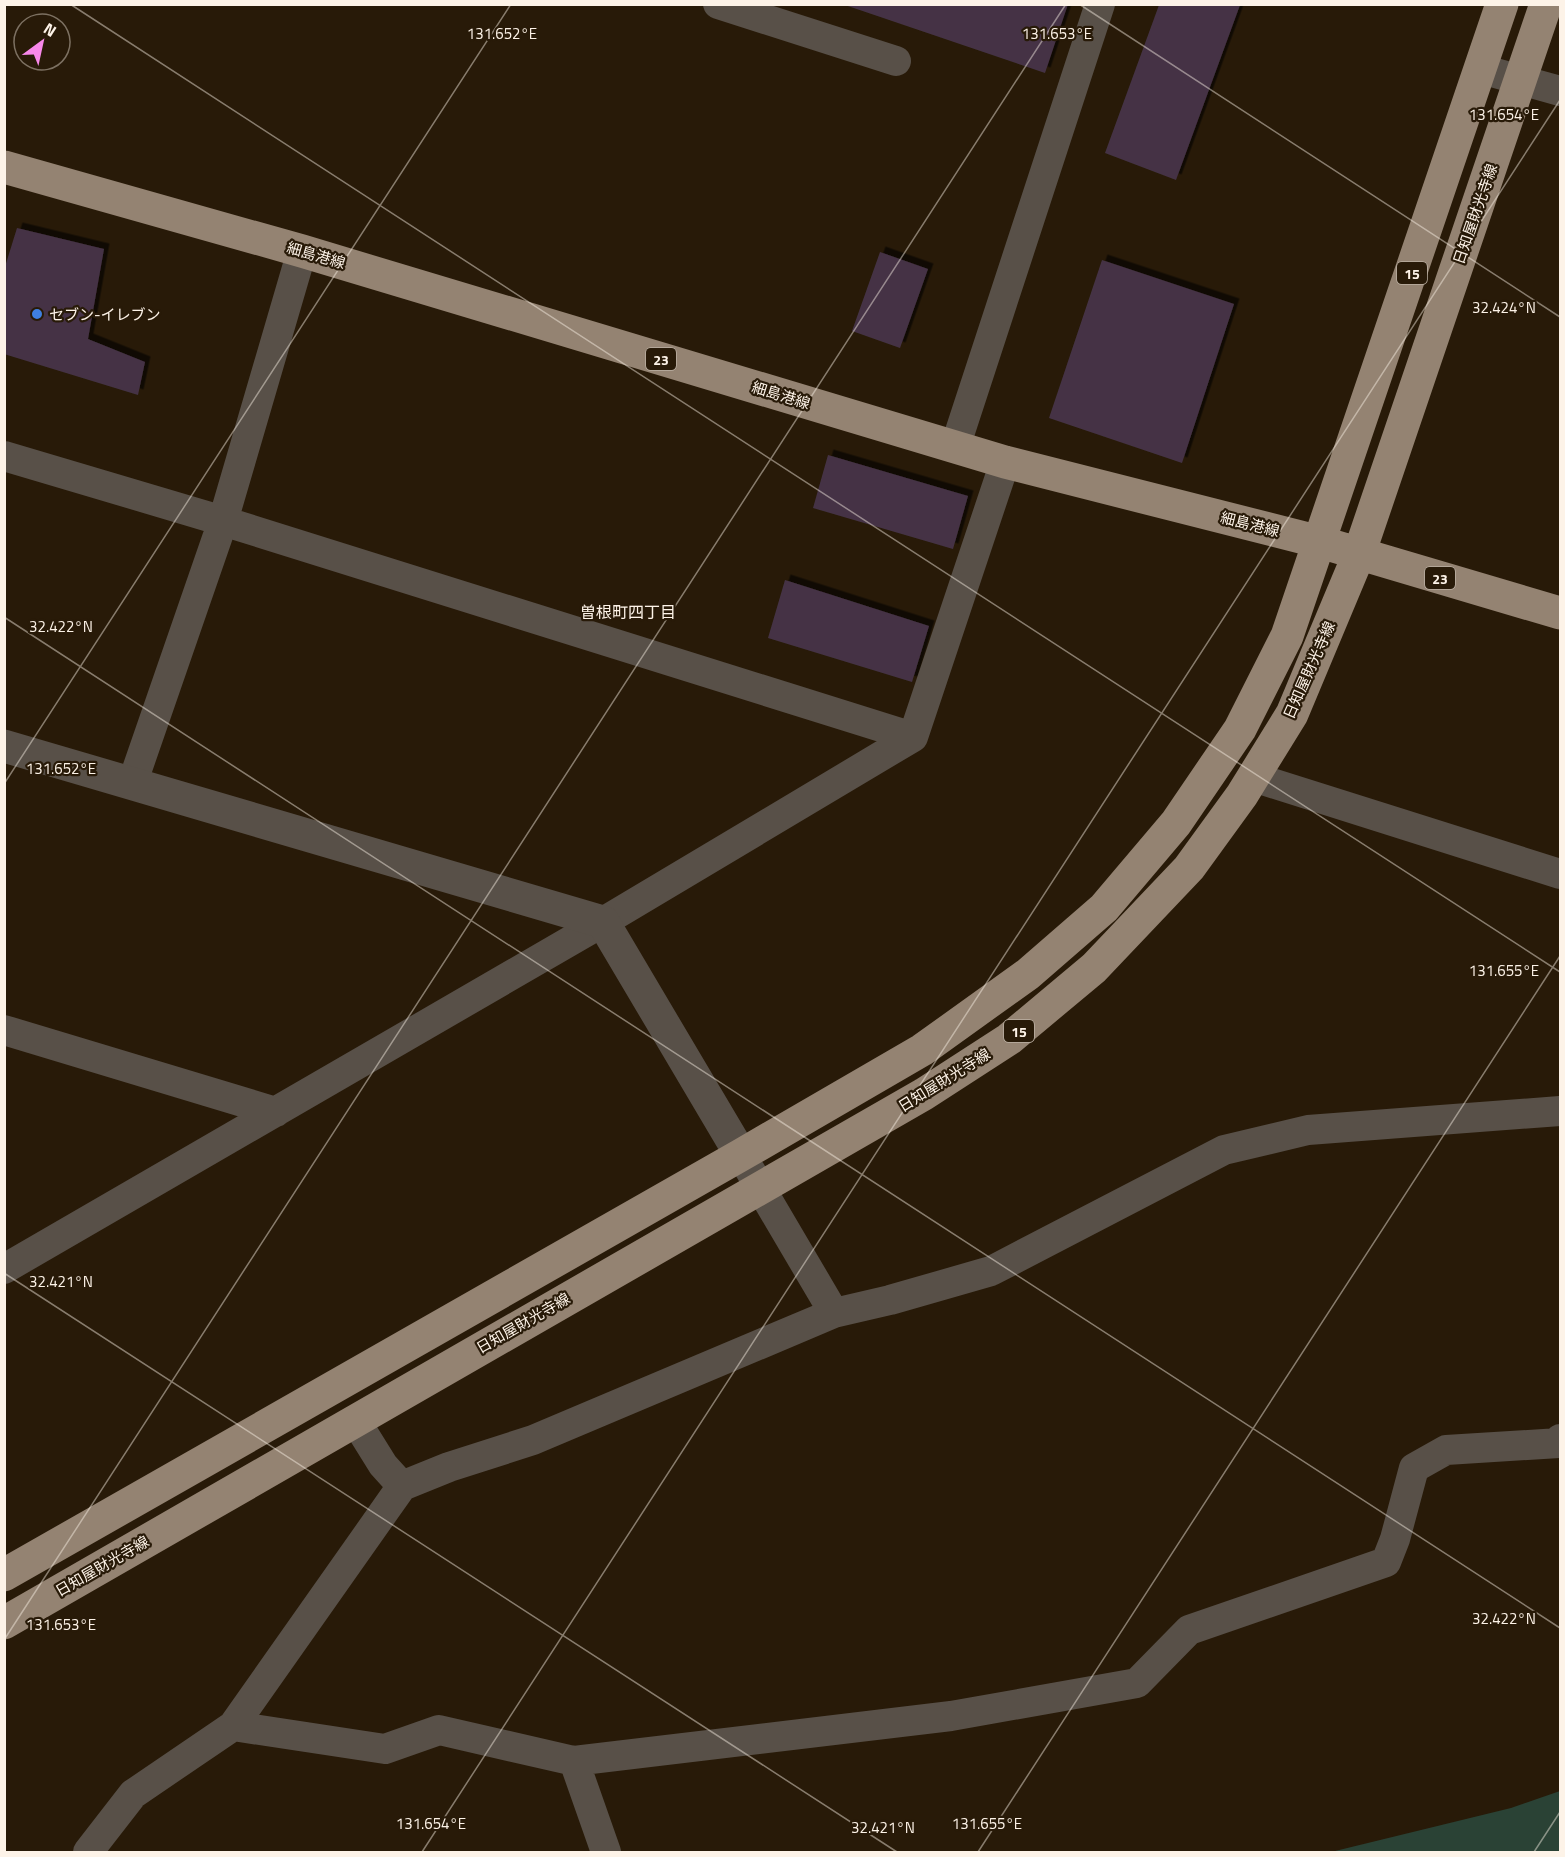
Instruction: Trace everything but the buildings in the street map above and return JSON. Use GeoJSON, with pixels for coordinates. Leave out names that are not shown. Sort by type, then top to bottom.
{"type":"FeatureCollection","features":[{"type":"Feature","properties":{"kind":"main road","name":"15"},"geometry":{"type":"LineString","coordinates":[[4,1575],[922,1050],[1028,974],[1104,908],[1176,823],[1240,729],[1287,636],[1503,4]]}},
{"type":"Feature","properties":{"kind":"main road","name":"日知屋財光寺線"},"geometry":{"type":"LineString","coordinates":[[4,1623],[924,1094],[1009,1039],[1094,968],[1189,868],[1253,777],[1292,714],[1359,554],[1546,4]]}},
{"type":"Feature","properties":{"kind":"main road","name":"細島港線"},"geometry":{"type":"LineString","coordinates":[[4,166],[302,251],[1005,462],[1320,542],[1560,613]]}},
{"type":"Feature","properties":{"kind":"street"},"geometry":{"type":"LineString","coordinates":[[718,4],[896,61]]}},
{"type":"Feature","properties":{"kind":"street"},"geometry":{"type":"LineString","coordinates":[[954,447],[1100,4]]}},
{"type":"Feature","properties":{"kind":"street"},"geometry":{"type":"LineString","coordinates":[[1481,69],[1560,91]]}},
{"type":"Feature","properties":{"kind":"street"},"geometry":{"type":"LineString","coordinates":[[132,784],[223,520],[302,251]]}},
{"type":"Feature","properties":{"kind":"street"},"geometry":{"type":"LineString","coordinates":[[4,456],[223,520],[913,737]]}},
{"type":"Feature","properties":{"kind":"street"},"geometry":{"type":"LineString","coordinates":[[4,1269],[603,922],[913,737],[1005,462]]}},
{"type":"Feature","properties":{"kind":"street"},"geometry":{"type":"LineString","coordinates":[[4,746],[603,922],[834,1313]]}},
{"type":"Feature","properties":{"kind":"street"},"geometry":{"type":"LineString","coordinates":[[1253,777],[1560,873]]}},
{"type":"Feature","properties":{"kind":"street"},"geometry":{"type":"LineString","coordinates":[[4,1030],[276,1112]]}},
{"type":"Feature","properties":{"kind":"street"},"geometry":{"type":"LineString","coordinates":[[88,1852],[133,1794],[232,1726],[402,1486],[449,1467],[533,1440],[834,1313],[890,1300],[991,1271],[1224,1150],[1308,1130],[1560,1111]]}},
{"type":"Feature","properties":{"kind":"street"},"geometry":{"type":"LineString","coordinates":[[355,1420],[383,1465],[402,1486]]}},
{"type":"Feature","properties":{"kind":"street"},"geometry":{"type":"LineString","coordinates":[[232,1726],[385,1749],[439,1730],[574,1761],[951,1716],[1137,1683],[1189,1630],[1386,1562],[1395,1539],[1414,1468],[1446,1450],[1559,1443],[1560,1439]]}},
{"type":"Feature","properties":{"kind":"street"},"geometry":{"type":"LineString","coordinates":[[574,1761],[606,1852]]}},
{"type":"Feature","properties":{"kind":"green space"},"geometry":{"type":"Polygon","coordinates":[[[1560,1791],[1560,1852],[1331,1852],[1511,1808],[1560,1791]]]}},
{"type":"Feature","properties":{"kind":"place","name":"セブン-イレブン"},"geometry":{"type":"Point","coordinates":[37,314]}},
{"type":"Feature","properties":{"kind":"district","name":"曽根町四丁目"},"geometry":{"type":"Point","coordinates":[628,612]}}]}
